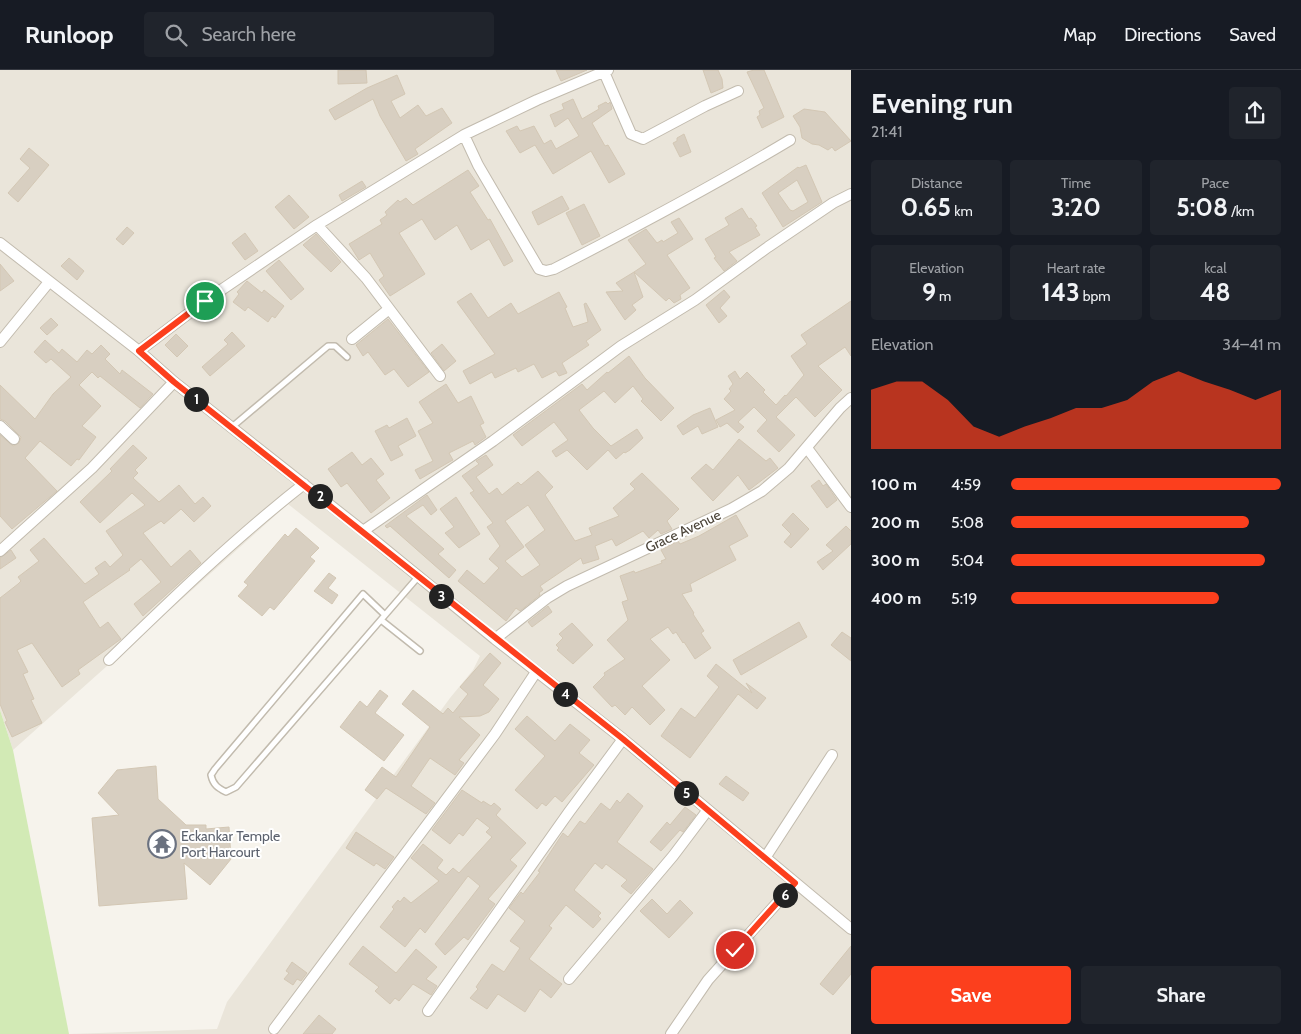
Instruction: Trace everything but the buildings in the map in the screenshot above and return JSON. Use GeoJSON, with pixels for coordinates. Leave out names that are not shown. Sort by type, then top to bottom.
{"type":"FeatureCollection","features":[{"type":"Feature","properties":{"kind":"street"},"geometry":{"type":"LineString","coordinates":[[139,351],[205,301],[317,225],[464,135],[537,100],[606,71],[631,134],[643,139],[738,91]]}},
{"type":"Feature","properties":{"kind":"street"},"geometry":{"type":"LineString","coordinates":[[464,135],[478,165],[539,269],[546,271],[554,269],[638,226],[729,177],[790,140]]}},
{"type":"Feature","properties":{"kind":"street"},"geometry":{"type":"LineString","coordinates":[[363,531],[493,441],[621,346],[696,300],[768,247],[833,203],[851,194]]}},
{"type":"Feature","properties":{"kind":"street"},"geometry":{"type":"LineString","coordinates":[[317,225],[366,278],[440,376]]}},
{"type":"Feature","properties":{"kind":"street"},"geometry":{"type":"LineString","coordinates":[[0,243],[139,351],[174,382],[363,531],[536,672],[623,739],[707,811],[851,929]]}},
{"type":"Feature","properties":{"kind":"street"},"geometry":{"type":"LineString","coordinates":[[0,342],[50,282]]}},
{"type":"Feature","properties":{"kind":"street"},"geometry":{"type":"LineString","coordinates":[[352,339],[389,309]]}},
{"type":"Feature","properties":{"kind":"street"},"geometry":{"type":"LineString","coordinates":[[0,551],[92,468],[174,382]]}},
{"type":"Feature","properties":{"kind":"street","name":"Grace Avenue"},"geometry":{"type":"LineString","coordinates":[[495,639],[547,598],[567,586],[731,509],[762,491],[789,468],[840,408],[851,398]]}},
{"type":"Feature","properties":{"kind":"street"},"geometry":{"type":"LineString","coordinates":[[0,426],[14,439]]}},
{"type":"Feature","properties":{"kind":"street"},"geometry":{"type":"LineString","coordinates":[[807,448],[851,508]]}},
{"type":"Feature","properties":{"kind":"street"},"geometry":{"type":"LineString","coordinates":[[109,660],[183,588],[266,513],[304,484]]}},
{"type":"Feature","properties":{"kind":"street"},"geometry":{"type":"LineString","coordinates":[[274,1029],[495,734],[536,672]]}},
{"type":"Feature","properties":{"kind":"street"},"geometry":{"type":"LineString","coordinates":[[428,1011],[623,739]]}},
{"type":"Feature","properties":{"kind":"street"},"geometry":{"type":"LineString","coordinates":[[765,858],[832,756]]}},
{"type":"Feature","properties":{"kind":"street"},"geometry":{"type":"LineString","coordinates":[[568,979],[673,856],[707,811]]}},
{"type":"Feature","properties":{"kind":"street"},"geometry":{"type":"LineString","coordinates":[[671,1034],[708,980],[795,883]]}},
{"type":"Feature","properties":{"kind":"lane"},"geometry":{"type":"LineString","coordinates":[[232,427],[328,346],[335,346],[347,357]]}},
{"type":"Feature","properties":{"kind":"lane"},"geometry":{"type":"LineString","coordinates":[[385,615],[363,594],[215,769],[211,775],[212,782],[226,792],[236,787],[418,577]]}},
{"type":"Feature","properties":{"kind":"lane"},"geometry":{"type":"LineString","coordinates":[[381,620],[420,651]]}},
{"type":"Feature","properties":{"kind":"shaded area"},"geometry":{"type":"Polygon","coordinates":[[[0,70],[851,70],[851,1034],[69,1034],[217,1029],[227,1002],[450,698],[473,670],[480,656],[288,504],[13,750],[0,710],[0,70]]]}},
{"type":"Feature","properties":{"kind":"green space"},"geometry":{"type":"Polygon","coordinates":[[[0,710],[13,750],[69,1034],[0,1034],[0,710]]]}},
{"type":"Feature","properties":{"kind":"place","name":"Eckankar Temple Port Harcourt"},"geometry":{"type":"Point","coordinates":[162,844]}},
{"type":"Feature","properties":{"kind":"route"},"geometry":{"type":"LineString","coordinates":[[205,301],[139,351],[174,382],[363,531],[391,556],[623,739],[795,883],[735,950]]}}]}
